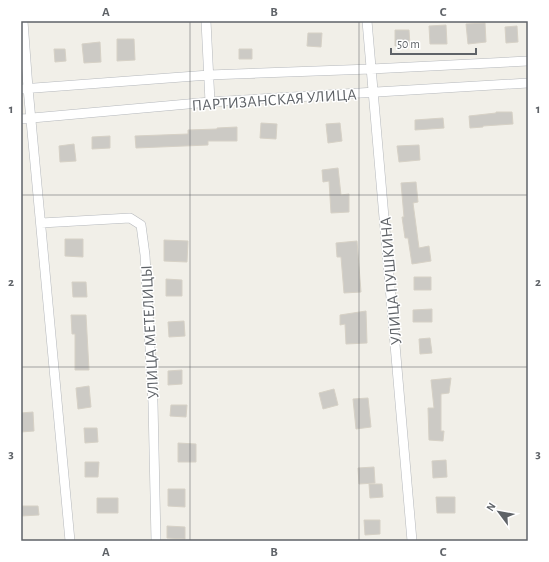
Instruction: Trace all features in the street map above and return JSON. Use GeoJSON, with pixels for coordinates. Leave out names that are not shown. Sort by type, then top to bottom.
{"type":"FeatureCollection","features":[{"type":"Feature","properties":{"kind":"street"},"geometry":{"type":"LineString","coordinates":[[23,21],[24,89],[31,118],[70,541]]}},
{"type":"Feature","properties":{"kind":"street"},"geometry":{"type":"LineString","coordinates":[[206,21],[210,102]]}},
{"type":"Feature","properties":{"kind":"street","name":"УЛИЦА ПУШКИНА"},"geometry":{"type":"LineString","coordinates":[[367,21],[412,541]]}},
{"type":"Feature","properties":{"kind":"street","name":"ПАРТИЗАНСКАЯ УЛИЦА"},"geometry":{"type":"LineString","coordinates":[[24,89],[209,75],[371,70],[528,61]]}},
{"type":"Feature","properties":{"kind":"street","name":"ПАРТИЗАНСКАЯ УЛИЦА"},"geometry":{"type":"LineString","coordinates":[[21,118],[210,102],[528,83]]}},
{"type":"Feature","properties":{"kind":"street","name":"УЛИЦА МЕТЕЛИЦЫ"},"geometry":{"type":"LineString","coordinates":[[40,223],[130,218],[141,225],[145,255],[152,403],[156,541]]}},
{"type":"Feature","properties":{"kind":"building"},"geometry":{"type":"Polygon","coordinates":[[[485,23],[486,42],[468,44],[466,24],[485,23]]]}},
{"type":"Feature","properties":{"kind":"building"},"geometry":{"type":"Polygon","coordinates":[[[446,25],[447,44],[430,44],[429,26],[446,25]]]}},
{"type":"Feature","properties":{"kind":"building"},"geometry":{"type":"Polygon","coordinates":[[[517,26],[518,42],[506,43],[505,27],[517,26]]]}},
{"type":"Feature","properties":{"kind":"building"},"geometry":{"type":"Polygon","coordinates":[[[395,30],[409,30],[410,45],[395,46],[395,30]]]}},
{"type":"Feature","properties":{"kind":"building"},"geometry":{"type":"Polygon","coordinates":[[[308,33],[322,33],[321,47],[307,46],[308,33]]]}},
{"type":"Feature","properties":{"kind":"building"},"geometry":{"type":"Polygon","coordinates":[[[117,39],[134,39],[135,60],[117,61],[117,39]]]}},
{"type":"Feature","properties":{"kind":"building"},"geometry":{"type":"Polygon","coordinates":[[[100,42],[101,62],[84,63],[82,44],[100,42]]]}},
{"type":"Feature","properties":{"kind":"building"},"geometry":{"type":"Polygon","coordinates":[[[54,49],[65,49],[66,61],[55,62],[54,49]]]}},
{"type":"Feature","properties":{"kind":"building"},"geometry":{"type":"Polygon","coordinates":[[[239,49],[252,49],[252,59],[239,59],[239,49]]]}},
{"type":"Feature","properties":{"kind":"building"},"geometry":{"type":"Polygon","coordinates":[[[496,112],[512,112],[513,124],[470,128],[469,116],[496,112]]]}},
{"type":"Feature","properties":{"kind":"building"},"geometry":{"type":"Polygon","coordinates":[[[443,118],[444,128],[415,130],[415,120],[443,118]]]}},
{"type":"Feature","properties":{"kind":"building"},"geometry":{"type":"Polygon","coordinates":[[[261,123],[277,124],[276,139],[260,138],[261,123]]]}},
{"type":"Feature","properties":{"kind":"building"},"geometry":{"type":"Polygon","coordinates":[[[340,123],[342,141],[328,143],[326,124],[340,123]]]}},
{"type":"Feature","properties":{"kind":"building"},"geometry":{"type":"Polygon","coordinates":[[[237,127],[237,141],[208,141],[208,145],[136,148],[135,136],[188,134],[188,130],[237,127]]]}},
{"type":"Feature","properties":{"kind":"building"},"geometry":{"type":"Polygon","coordinates":[[[110,136],[110,148],[92,149],[92,137],[110,136]]]}},
{"type":"Feature","properties":{"kind":"building"},"geometry":{"type":"Polygon","coordinates":[[[74,144],[76,161],[60,162],[59,146],[74,144]]]}},
{"type":"Feature","properties":{"kind":"building"},"geometry":{"type":"Polygon","coordinates":[[[419,145],[420,160],[399,162],[397,146],[419,145]]]}},
{"type":"Feature","properties":{"kind":"building"},"geometry":{"type":"Polygon","coordinates":[[[338,168],[341,195],[349,194],[349,212],[331,213],[329,181],[323,182],[322,170],[338,168]]]}},
{"type":"Feature","properties":{"kind":"building"},"geometry":{"type":"Polygon","coordinates":[[[416,182],[418,202],[413,203],[419,248],[429,246],[431,261],[412,264],[408,238],[405,238],[402,217],[404,217],[401,183],[416,182]]]}},
{"type":"Feature","properties":{"kind":"building"},"geometry":{"type":"Polygon","coordinates":[[[65,239],[83,239],[83,257],[65,256],[65,239]]]}},
{"type":"Feature","properties":{"kind":"building"},"geometry":{"type":"Polygon","coordinates":[[[164,240],[188,241],[187,262],[164,261],[164,240]]]}},
{"type":"Feature","properties":{"kind":"building"},"geometry":{"type":"Polygon","coordinates":[[[357,241],[361,292],[344,293],[341,257],[337,257],[336,243],[357,241]]]}},
{"type":"Feature","properties":{"kind":"building"},"geometry":{"type":"Polygon","coordinates":[[[414,277],[431,277],[431,290],[414,290],[414,277]]]}},
{"type":"Feature","properties":{"kind":"building"},"geometry":{"type":"Polygon","coordinates":[[[166,279],[182,280],[182,296],[166,296],[166,279]]]}},
{"type":"Feature","properties":{"kind":"building"},"geometry":{"type":"Polygon","coordinates":[[[72,282],[86,282],[87,297],[73,297],[72,282]]]}},
{"type":"Feature","properties":{"kind":"building"},"geometry":{"type":"Polygon","coordinates":[[[432,309],[432,322],[413,322],[413,310],[432,309]]]}},
{"type":"Feature","properties":{"kind":"building"},"geometry":{"type":"Polygon","coordinates":[[[366,311],[367,343],[346,344],[345,324],[340,325],[340,315],[366,311]]]}},
{"type":"Feature","properties":{"kind":"building"},"geometry":{"type":"Polygon","coordinates":[[[71,315],[86,315],[89,370],[75,370],[75,334],[72,334],[71,315]]]}},
{"type":"Feature","properties":{"kind":"building"},"geometry":{"type":"Polygon","coordinates":[[[184,321],[185,336],[169,337],[168,322],[184,321]]]}},
{"type":"Feature","properties":{"kind":"building"},"geometry":{"type":"Polygon","coordinates":[[[430,338],[432,353],[420,354],[419,339],[430,338]]]}},
{"type":"Feature","properties":{"kind":"building"},"geometry":{"type":"Polygon","coordinates":[[[182,370],[182,384],[168,385],[168,371],[182,370]]]}},
{"type":"Feature","properties":{"kind":"building"},"geometry":{"type":"Polygon","coordinates":[[[451,378],[449,393],[441,394],[441,431],[444,431],[443,441],[429,440],[428,408],[434,408],[431,380],[451,378]]]}},
{"type":"Feature","properties":{"kind":"building"},"geometry":{"type":"Polygon","coordinates":[[[89,386],[91,407],[78,409],[76,388],[89,386]]]}},
{"type":"Feature","properties":{"kind":"building"},"geometry":{"type":"Polygon","coordinates":[[[334,389],[338,405],[323,409],[319,393],[334,389]]]}},
{"type":"Feature","properties":{"kind":"building"},"geometry":{"type":"Polygon","coordinates":[[[368,398],[371,427],[356,429],[353,399],[368,398]]]}},
{"type":"Feature","properties":{"kind":"building"},"geometry":{"type":"Polygon","coordinates":[[[171,405],[187,405],[186,417],[170,416],[171,405]]]}},
{"type":"Feature","properties":{"kind":"building"},"geometry":{"type":"Polygon","coordinates":[[[33,412],[34,431],[21,432],[21,413],[33,412]]]}},
{"type":"Feature","properties":{"kind":"building"},"geometry":{"type":"Polygon","coordinates":[[[84,428],[97,428],[98,442],[85,443],[84,428]]]}},
{"type":"Feature","properties":{"kind":"building"},"geometry":{"type":"Polygon","coordinates":[[[178,443],[196,444],[196,462],[178,462],[178,443]]]}},
{"type":"Feature","properties":{"kind":"building"},"geometry":{"type":"Polygon","coordinates":[[[446,460],[447,477],[433,478],[432,461],[446,460]]]}},
{"type":"Feature","properties":{"kind":"building"},"geometry":{"type":"Polygon","coordinates":[[[85,462],[99,462],[98,477],[85,477],[85,462]]]}},
{"type":"Feature","properties":{"kind":"building"},"geometry":{"type":"Polygon","coordinates":[[[374,467],[375,483],[359,484],[358,468],[374,467]]]}},
{"type":"Feature","properties":{"kind":"building"},"geometry":{"type":"Polygon","coordinates":[[[369,484],[382,484],[383,497],[370,498],[369,484]]]}},
{"type":"Feature","properties":{"kind":"building"},"geometry":{"type":"Polygon","coordinates":[[[168,489],[185,489],[185,507],[168,506],[168,489]]]}},
{"type":"Feature","properties":{"kind":"building"},"geometry":{"type":"Polygon","coordinates":[[[436,497],[455,497],[455,513],[437,513],[436,497]]]}},
{"type":"Feature","properties":{"kind":"building"},"geometry":{"type":"Polygon","coordinates":[[[97,498],[118,498],[118,513],[97,513],[97,498]]]}},
{"type":"Feature","properties":{"kind":"building"},"geometry":{"type":"Polygon","coordinates":[[[21,506],[38,506],[39,515],[21,516],[21,506]]]}},
{"type":"Feature","properties":{"kind":"building"},"geometry":{"type":"Polygon","coordinates":[[[364,520],[380,520],[380,534],[365,535],[364,520]]]}},
{"type":"Feature","properties":{"kind":"building"},"geometry":{"type":"Polygon","coordinates":[[[167,526],[185,527],[185,539],[167,538],[167,526]]]}}]}
